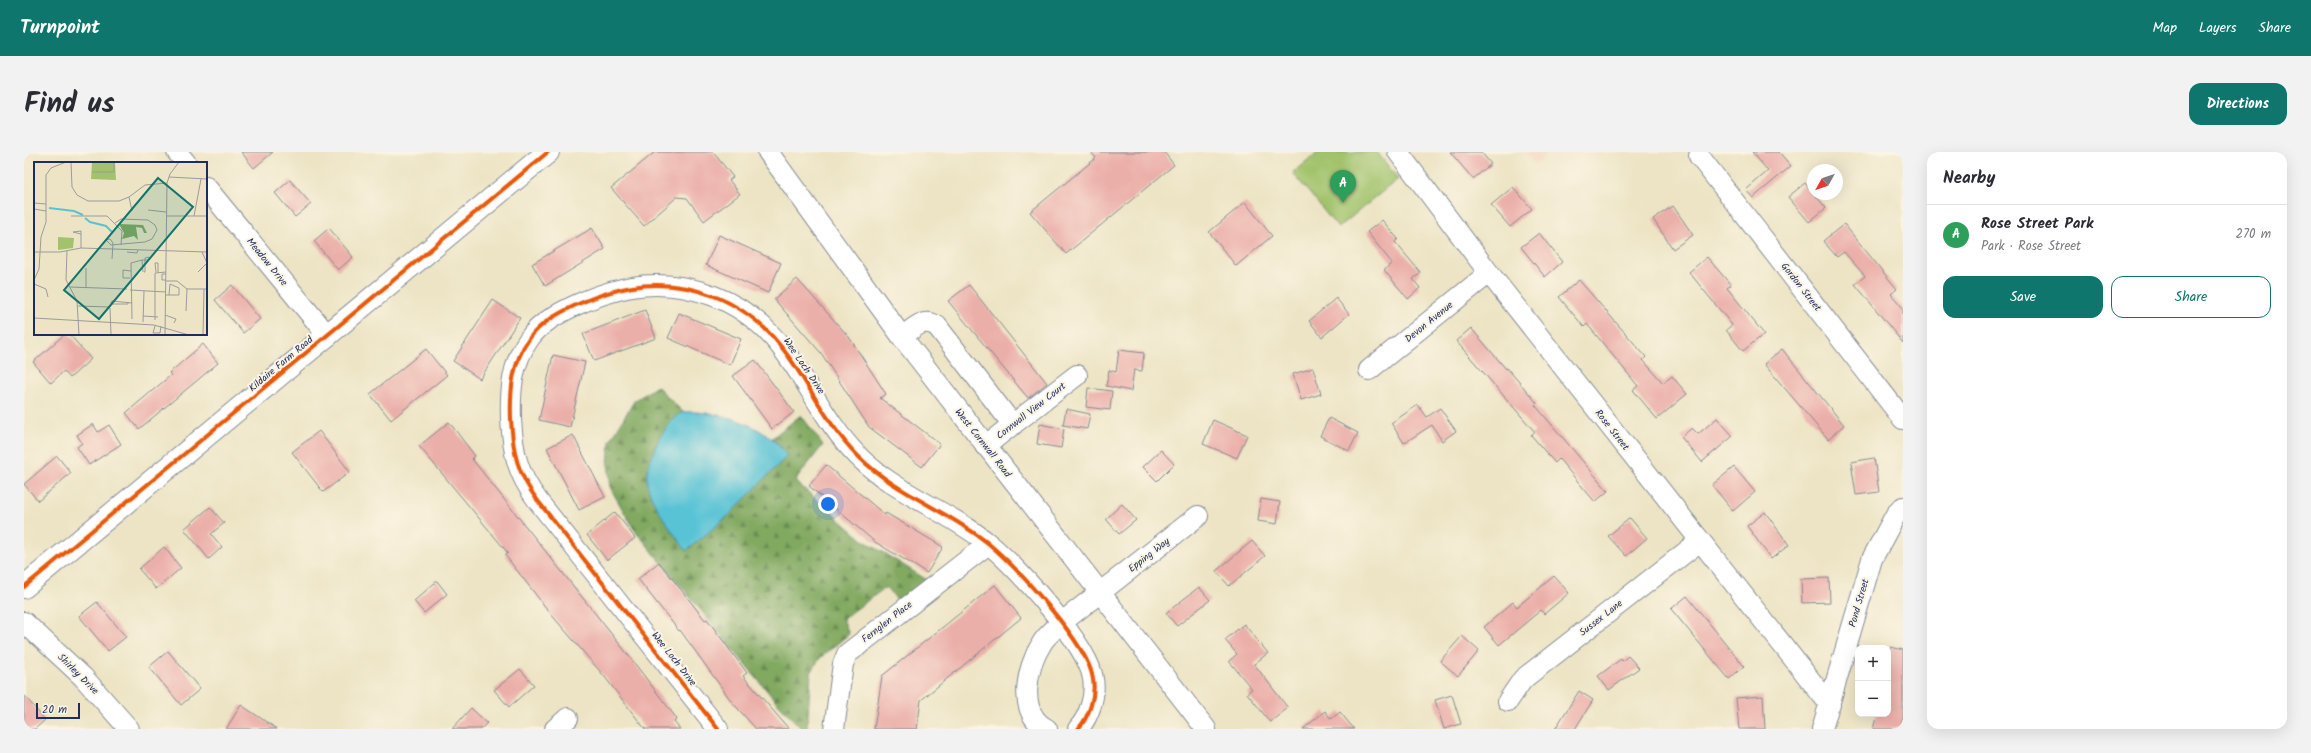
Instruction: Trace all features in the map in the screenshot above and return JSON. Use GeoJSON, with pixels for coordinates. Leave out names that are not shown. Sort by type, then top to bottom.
{"type":"FeatureCollection","features":[{"type":"Feature","properties":{"kind":"main road","name":"Kildaire Farm Road"},"geometry":{"type":"LineString","coordinates":[[24,587],[548,152]]}},
{"type":"Feature","properties":{"kind":"street"},"geometry":{"type":"LineString","coordinates":[[178,152],[185,162]]}},
{"type":"Feature","properties":{"kind":"street","name":"West Cornwall Road"},"geometry":{"type":"LineString","coordinates":[[768,152],[902,337],[985,446],[1206,729]]}},
{"type":"Feature","properties":{"kind":"street","name":"Rose Street"},"geometry":{"type":"LineString","coordinates":[[1398,152],[1489,273],[1830,705]]}},
{"type":"Feature","properties":{"kind":"street","name":"Gordon Street"},"geometry":{"type":"LineString","coordinates":[[1699,156],[1903,419]]}},
{"type":"Feature","properties":{"kind":"street","name":"Meadow Drive"},"geometry":{"type":"LineString","coordinates":[[207,188],[328,336]]}},
{"type":"Feature","properties":{"kind":"street","name":"Devon Avenue"},"geometry":{"type":"LineString","coordinates":[[1369,370],[1489,273]]}},
{"type":"Feature","properties":{"kind":"street","name":"Wee Loch Drive"},"geometry":{"type":"LineString","coordinates":[[718,729],[538,501],[519,471],[512,443],[512,380],[516,365],[528,340],[554,316],[602,294],[627,287],[641,286],[686,288],[715,297],[738,308],[764,326],[785,350],[837,431],[861,459],[882,475],[988,544],[1016,571],[1061,623],[1086,660],[1093,679],[1089,711],[1078,729]]}},
{"type":"Feature","properties":{"kind":"street"},"geometry":{"type":"LineString","coordinates":[[902,337],[924,322],[931,322],[937,326],[1014,425]]}},
{"type":"Feature","properties":{"kind":"street","name":"Cornwall View Court"},"geometry":{"type":"LineString","coordinates":[[985,446],[1077,375]]}},
{"type":"Feature","properties":{"kind":"street","name":"Pond Street"},"geometry":{"type":"LineString","coordinates":[[1822,729],[1872,559],[1896,514],[1903,506]]}},
{"type":"Feature","properties":{"kind":"street","name":"Epping Way"},"geometry":{"type":"LineString","coordinates":[[1047,729],[1038,724],[1031,713],[1027,698],[1030,666],[1042,642],[1061,623],[1198,516]]}},
{"type":"Feature","properties":{"kind":"street","name":"Sussex Lane"},"geometry":{"type":"LineString","coordinates":[[1508,701],[1523,679],[1700,541]]}},
{"type":"Feature","properties":{"kind":"street","name":"Fernglen Place"},"geometry":{"type":"LineString","coordinates":[[834,729],[843,664],[847,654],[988,544]]}},
{"type":"Feature","properties":{"kind":"street","name":"Shirley Drive"},"geometry":{"type":"LineString","coordinates":[[24,622],[83,677],[129,729]]}},
{"type":"Feature","properties":{"kind":"shaded area"},"geometry":{"type":"Polygon","coordinates":[[[1525,152],[1550,152],[1535,165],[1525,152]]]}},
{"type":"Feature","properties":{"kind":"green space"},"geometry":{"type":"Polygon","coordinates":[[[1319,152],[1377,152],[1398,179],[1338,228],[1293,173],[1319,152]]]}},
{"type":"Feature","properties":{"kind":"green space"},"geometry":{"type":"Polygon","coordinates":[[[657,386],[683,412],[674,418],[716,526],[728,516],[782,448],[772,438],[801,415],[823,445],[795,481],[863,540],[927,580],[899,602],[886,587],[843,619],[849,634],[819,659],[811,673],[807,729],[802,729],[773,698],[633,528],[611,489],[608,464],[610,441],[634,401],[657,386]]]}},
{"type":"Feature","properties":{"kind":"water"},"geometry":{"type":"Polygon","coordinates":[[[683,412],[711,414],[741,422],[768,436],[779,445],[787,456],[728,516],[686,551],[657,508],[652,499],[647,481],[650,460],[660,438],[666,428],[683,412]]]}},
{"type":"Feature","properties":{"kind":"building"},"geometry":{"type":"Polygon","coordinates":[[[241,152],[273,152],[254,168],[241,152]]]}},
{"type":"Feature","properties":{"kind":"building"},"geometry":{"type":"Polygon","coordinates":[[[655,152],[713,152],[733,177],[729,180],[740,194],[704,221],[687,198],[677,197],[644,226],[611,188],[655,152]]]}},
{"type":"Feature","properties":{"kind":"building"},"geometry":{"type":"Polygon","coordinates":[[[1091,152],[1164,152],[1174,165],[1066,254],[1030,212],[1096,158],[1091,152]]]}},
{"type":"Feature","properties":{"kind":"building"},"geometry":{"type":"Polygon","coordinates":[[[1450,152],[1481,152],[1491,164],[1473,179],[1450,152]]]}},
{"type":"Feature","properties":{"kind":"building"},"geometry":{"type":"Polygon","coordinates":[[[1752,152],[1779,152],[1791,166],[1753,198],[1746,190],[1768,171],[1752,152]]]}},
{"type":"Feature","properties":{"kind":"building"},"geometry":{"type":"Polygon","coordinates":[[[290,180],[311,204],[295,217],[275,193],[290,180]]]}},
{"type":"Feature","properties":{"kind":"building"},"geometry":{"type":"Polygon","coordinates":[[[1805,183],[1807,185],[1807,200],[1819,200],[1826,208],[1809,222],[1788,197],[1805,183]]]}},
{"type":"Feature","properties":{"kind":"building"},"geometry":{"type":"Polygon","coordinates":[[[1513,187],[1532,209],[1510,227],[1491,205],[1513,187]]]}},
{"type":"Feature","properties":{"kind":"building"},"geometry":{"type":"Polygon","coordinates":[[[1245,202],[1272,236],[1236,266],[1209,232],[1245,202]]]}},
{"type":"Feature","properties":{"kind":"building"},"geometry":{"type":"Polygon","coordinates":[[[1673,206],[1693,235],[1673,249],[1653,219],[1673,206]]]}},
{"type":"Feature","properties":{"kind":"building"},"geometry":{"type":"Polygon","coordinates":[[[1382,220],[1398,239],[1395,242],[1421,273],[1413,279],[1420,288],[1408,299],[1384,270],[1392,263],[1367,232],[1382,220]]]}},
{"type":"Feature","properties":{"kind":"building"},"geometry":{"type":"Polygon","coordinates":[[[1844,224],[1897,289],[1891,294],[1903,308],[1903,343],[1855,284],[1865,276],[1844,252],[1837,257],[1823,241],[1844,224]]]}},
{"type":"Feature","properties":{"kind":"building"},"geometry":{"type":"Polygon","coordinates":[[[329,228],[353,257],[338,270],[314,241],[329,228]]]}},
{"type":"Feature","properties":{"kind":"building"},"geometry":{"type":"Polygon","coordinates":[[[592,228],[605,249],[545,286],[532,264],[592,228]]]}},
{"type":"Feature","properties":{"kind":"building"},"geometry":{"type":"Polygon","coordinates":[[[1539,233],[1562,262],[1545,277],[1521,247],[1539,233]]]}},
{"type":"Feature","properties":{"kind":"building"},"geometry":{"type":"Polygon","coordinates":[[[719,235],[781,263],[768,293],[706,265],[719,235]]]}},
{"type":"Feature","properties":{"kind":"building"},"geometry":{"type":"Polygon","coordinates":[[[1707,257],[1731,285],[1727,288],[1764,334],[1743,351],[1726,330],[1732,325],[1689,272],[1707,257]]]}},
{"type":"Feature","properties":{"kind":"building"},"geometry":{"type":"Polygon","coordinates":[[[797,279],[849,337],[886,394],[880,398],[940,444],[922,467],[869,427],[821,353],[774,299],[797,279]]]}},
{"type":"Feature","properties":{"kind":"building"},"geometry":{"type":"Polygon","coordinates":[[[1579,280],[1646,357],[1643,360],[1663,383],[1672,376],[1687,394],[1657,419],[1633,390],[1638,386],[1587,324],[1584,327],[1559,297],[1579,280]]]}},
{"type":"Feature","properties":{"kind":"building"},"geometry":{"type":"Polygon","coordinates":[[[232,285],[260,319],[243,333],[215,300],[232,285]]]}},
{"type":"Feature","properties":{"kind":"building"},"geometry":{"type":"Polygon","coordinates":[[[969,285],[1047,383],[1028,398],[948,301],[969,285]]]}},
{"type":"Feature","properties":{"kind":"building"},"geometry":{"type":"Polygon","coordinates":[[[1336,298],[1349,314],[1322,337],[1309,321],[1336,298]]]}},
{"type":"Feature","properties":{"kind":"building"},"geometry":{"type":"Polygon","coordinates":[[[493,300],[520,318],[480,379],[453,361],[493,300]]]}},
{"type":"Feature","properties":{"kind":"building"},"geometry":{"type":"Polygon","coordinates":[[[645,310],[656,338],[594,361],[583,334],[645,310]]]}},
{"type":"Feature","properties":{"kind":"building"},"geometry":{"type":"Polygon","coordinates":[[[679,313],[741,339],[730,365],[668,338],[679,313]]]}},
{"type":"Feature","properties":{"kind":"building"},"geometry":{"type":"Polygon","coordinates":[[[1471,328],[1537,403],[1535,405],[1608,491],[1595,502],[1559,459],[1555,463],[1531,435],[1535,432],[1456,341],[1471,328]]]}},
{"type":"Feature","properties":{"kind":"building"},"geometry":{"type":"Polygon","coordinates":[[[64,335],[70,335],[91,359],[70,378],[64,371],[51,383],[33,362],[64,335]]]}},
{"type":"Feature","properties":{"kind":"building"},"geometry":{"type":"Polygon","coordinates":[[[203,344],[218,363],[139,429],[126,413],[171,375],[169,373],[203,344]]]}},
{"type":"Feature","properties":{"kind":"building"},"geometry":{"type":"Polygon","coordinates":[[[426,349],[447,375],[391,420],[370,394],[426,349]]]}},
{"type":"Feature","properties":{"kind":"building"},"geometry":{"type":"Polygon","coordinates":[[[1782,349],[1844,425],[1828,439],[1764,364],[1782,349]]]}},
{"type":"Feature","properties":{"kind":"building"},"geometry":{"type":"Polygon","coordinates":[[[1119,350],[1144,353],[1142,371],[1134,370],[1131,391],[1106,386],[1109,370],[1116,372],[1119,350]]]}},
{"type":"Feature","properties":{"kind":"building"},"geometry":{"type":"Polygon","coordinates":[[[553,355],[585,362],[570,427],[539,420],[553,355]]]}},
{"type":"Feature","properties":{"kind":"building"},"geometry":{"type":"Polygon","coordinates":[[[755,360],[794,412],[772,429],[733,376],[755,360]]]}},
{"type":"Feature","properties":{"kind":"building"},"geometry":{"type":"Polygon","coordinates":[[[1313,368],[1321,394],[1301,400],[1293,374],[1313,368]]]}},
{"type":"Feature","properties":{"kind":"building"},"geometry":{"type":"Polygon","coordinates":[[[1088,388],[1112,391],[1110,410],[1086,407],[1088,388]]]}},
{"type":"Feature","properties":{"kind":"building"},"geometry":{"type":"Polygon","coordinates":[[[1418,405],[1427,417],[1440,408],[1456,431],[1442,441],[1432,425],[1404,443],[1391,423],[1418,405]]]}},
{"type":"Feature","properties":{"kind":"building"},"geometry":{"type":"Polygon","coordinates":[[[1066,409],[1090,414],[1087,429],[1063,425],[1066,409]]]}},
{"type":"Feature","properties":{"kind":"building"},"geometry":{"type":"Polygon","coordinates":[[[1329,418],[1358,433],[1349,451],[1320,436],[1329,418]]]}},
{"type":"Feature","properties":{"kind":"building"},"geometry":{"type":"Polygon","coordinates":[[[1717,418],[1733,436],[1702,462],[1681,437],[1692,428],[1698,434],[1717,418]]]}},
{"type":"Feature","properties":{"kind":"building"},"geometry":{"type":"Polygon","coordinates":[[[1213,420],[1247,435],[1237,458],[1203,444],[1213,420]]]}},
{"type":"Feature","properties":{"kind":"building"},"geometry":{"type":"Polygon","coordinates":[[[449,422],[475,456],[472,459],[629,656],[677,719],[674,722],[680,729],[645,729],[604,676],[550,613],[505,555],[508,553],[419,446],[449,422]]]}},
{"type":"Feature","properties":{"kind":"building"},"geometry":{"type":"Polygon","coordinates":[[[93,424],[98,432],[109,425],[121,444],[89,465],[77,447],[82,443],[77,435],[93,424]]]}},
{"type":"Feature","properties":{"kind":"building"},"geometry":{"type":"Polygon","coordinates":[[[1040,424],[1064,429],[1061,448],[1037,444],[1040,424]]]}},
{"type":"Feature","properties":{"kind":"building"},"geometry":{"type":"Polygon","coordinates":[[[319,431],[350,472],[323,492],[292,452],[319,431]]]}},
{"type":"Feature","properties":{"kind":"building"},"geometry":{"type":"Polygon","coordinates":[[[573,435],[605,497],[579,510],[547,448],[573,435]]]}},
{"type":"Feature","properties":{"kind":"building"},"geometry":{"type":"Polygon","coordinates":[[[1161,450],[1174,464],[1157,481],[1143,467],[1161,450]]]}},
{"type":"Feature","properties":{"kind":"building"},"geometry":{"type":"Polygon","coordinates":[[[57,456],[71,473],[38,501],[24,484],[57,456]]]}},
{"type":"Feature","properties":{"kind":"building"},"geometry":{"type":"Polygon","coordinates":[[[1874,458],[1879,492],[1856,495],[1851,462],[1874,458]]]}},
{"type":"Feature","properties":{"kind":"building"},"geometry":{"type":"Polygon","coordinates":[[[826,465],[885,515],[886,513],[943,547],[927,573],[875,542],[809,486],[826,465]]]}},
{"type":"Feature","properties":{"kind":"building"},"geometry":{"type":"Polygon","coordinates":[[[1734,467],[1755,492],[1733,511],[1712,485],[1734,467]]]}},
{"type":"Feature","properties":{"kind":"building"},"geometry":{"type":"Polygon","coordinates":[[[1261,499],[1280,502],[1277,524],[1258,521],[1261,499]]]}},
{"type":"Feature","properties":{"kind":"building"},"geometry":{"type":"Polygon","coordinates":[[[1122,504],[1136,520],[1119,534],[1106,519],[1122,504]]]}},
{"type":"Feature","properties":{"kind":"building"},"geometry":{"type":"Polygon","coordinates":[[[210,507],[224,523],[211,534],[222,547],[209,559],[184,529],[210,507]]]}},
{"type":"Feature","properties":{"kind":"building"},"geometry":{"type":"Polygon","coordinates":[[[615,512],[635,538],[607,560],[587,535],[615,512]]]}},
{"type":"Feature","properties":{"kind":"building"},"geometry":{"type":"Polygon","coordinates":[[[1765,512],[1789,545],[1771,559],[1747,526],[1765,512]]]}},
{"type":"Feature","properties":{"kind":"building"},"geometry":{"type":"Polygon","coordinates":[[[1630,518],[1647,538],[1626,556],[1608,536],[1630,518]]]}},
{"type":"Feature","properties":{"kind":"building"},"geometry":{"type":"Polygon","coordinates":[[[1252,541],[1265,556],[1229,586],[1216,571],[1252,541]]]}},
{"type":"Feature","properties":{"kind":"building"},"geometry":{"type":"Polygon","coordinates":[[[164,547],[181,568],[156,589],[139,569],[164,547]]]}},
{"type":"Feature","properties":{"kind":"building"},"geometry":{"type":"Polygon","coordinates":[[[659,562],[705,620],[707,619],[747,673],[743,676],[789,729],[756,729],[732,702],[680,630],[679,631],[638,579],[659,562]]]}},
{"type":"Feature","properties":{"kind":"building"},"geometry":{"type":"Polygon","coordinates":[[[1554,576],[1569,593],[1544,614],[1541,610],[1499,645],[1484,627],[1513,602],[1517,607],[1554,576]]]}},
{"type":"Feature","properties":{"kind":"building"},"geometry":{"type":"Polygon","coordinates":[[[1829,578],[1830,602],[1802,603],[1801,579],[1829,578]]]}},
{"type":"Feature","properties":{"kind":"building"},"geometry":{"type":"Polygon","coordinates":[[[437,581],[447,594],[424,613],[414,601],[437,581]]]}},
{"type":"Feature","properties":{"kind":"building"},"geometry":{"type":"Polygon","coordinates":[[[995,585],[1021,618],[921,700],[917,729],[874,729],[882,676],[995,585]]]}},
{"type":"Feature","properties":{"kind":"building"},"geometry":{"type":"Polygon","coordinates":[[[1199,587],[1210,600],[1177,626],[1166,613],[1199,587]]]}},
{"type":"Feature","properties":{"kind":"building"},"geometry":{"type":"Polygon","coordinates":[[[1687,596],[1744,666],[1729,679],[1671,609],[1687,596]]]}},
{"type":"Feature","properties":{"kind":"building"},"geometry":{"type":"Polygon","coordinates":[[[97,602],[126,637],[108,651],[79,616],[97,602]]]}},
{"type":"Feature","properties":{"kind":"building"},"geometry":{"type":"Polygon","coordinates":[[[1244,624],[1268,653],[1254,664],[1288,708],[1270,722],[1247,693],[1252,689],[1229,661],[1237,654],[1225,640],[1244,624]]]}},
{"type":"Feature","properties":{"kind":"building"},"geometry":{"type":"Polygon","coordinates":[[[1462,636],[1479,651],[1458,676],[1440,661],[1462,636]]]}},
{"type":"Feature","properties":{"kind":"building"},"geometry":{"type":"Polygon","coordinates":[[[1891,647],[1903,650],[1903,717],[1900,729],[1873,729],[1876,717],[1891,717],[1891,647]]]}},
{"type":"Feature","properties":{"kind":"building"},"geometry":{"type":"Polygon","coordinates":[[[168,651],[200,689],[181,705],[149,667],[168,651]]]}},
{"type":"Feature","properties":{"kind":"building"},"geometry":{"type":"Polygon","coordinates":[[[1628,656],[1639,668],[1609,690],[1598,676],[1621,659],[1622,661],[1628,656]]]}},
{"type":"Feature","properties":{"kind":"building"},"geometry":{"type":"Polygon","coordinates":[[[520,669],[534,685],[509,707],[494,690],[520,669]]]}},
{"type":"Feature","properties":{"kind":"building"},"geometry":{"type":"Polygon","coordinates":[[[1579,691],[1593,700],[1575,729],[1555,729],[1579,691]]]}},
{"type":"Feature","properties":{"kind":"building"},"geometry":{"type":"Polygon","coordinates":[[[24,695],[45,720],[35,729],[28,729],[24,724],[24,695]]]}},
{"type":"Feature","properties":{"kind":"building"},"geometry":{"type":"Polygon","coordinates":[[[1452,695],[1461,724],[1444,729],[1435,700],[1452,695]]]}},
{"type":"Feature","properties":{"kind":"building"},"geometry":{"type":"Polygon","coordinates":[[[1763,696],[1765,729],[1739,729],[1736,698],[1763,696]]]}},
{"type":"Feature","properties":{"kind":"building"},"geometry":{"type":"Polygon","coordinates":[[[241,705],[277,729],[226,729],[241,705]]]}},
{"type":"Feature","properties":{"kind":"building"},"geometry":{"type":"Polygon","coordinates":[[[471,708],[487,723],[481,729],[452,729],[471,708]]]}},
{"type":"Feature","properties":{"kind":"building"},"geometry":{"type":"Polygon","coordinates":[[[1325,711],[1331,719],[1340,712],[1354,729],[1303,729],[1325,711]]]}},
{"type":"Feature","properties":{"kind":"cycle path"},"geometry":{"type":"LineString","coordinates":[[24,587],[548,152]]}},
{"type":"Feature","properties":{"kind":"cycle path"},"geometry":{"type":"LineString","coordinates":[[718,729],[538,501],[525,481],[515,453],[511,419],[513,378],[523,348],[533,333],[544,323],[563,311],[593,298],[627,288],[661,285],[678,286],[714,296],[741,310],[763,327],[781,347],[840,436],[859,457],[889,482],[973,532],[1001,555],[1050,607],[1079,647],[1088,664],[1094,686],[1091,706],[1078,729]]}},
{"type":"Feature","properties":{"kind":"place","name":"Rose Street Park"},"geometry":{"type":"Point","coordinates":[1343,203]}}]}
